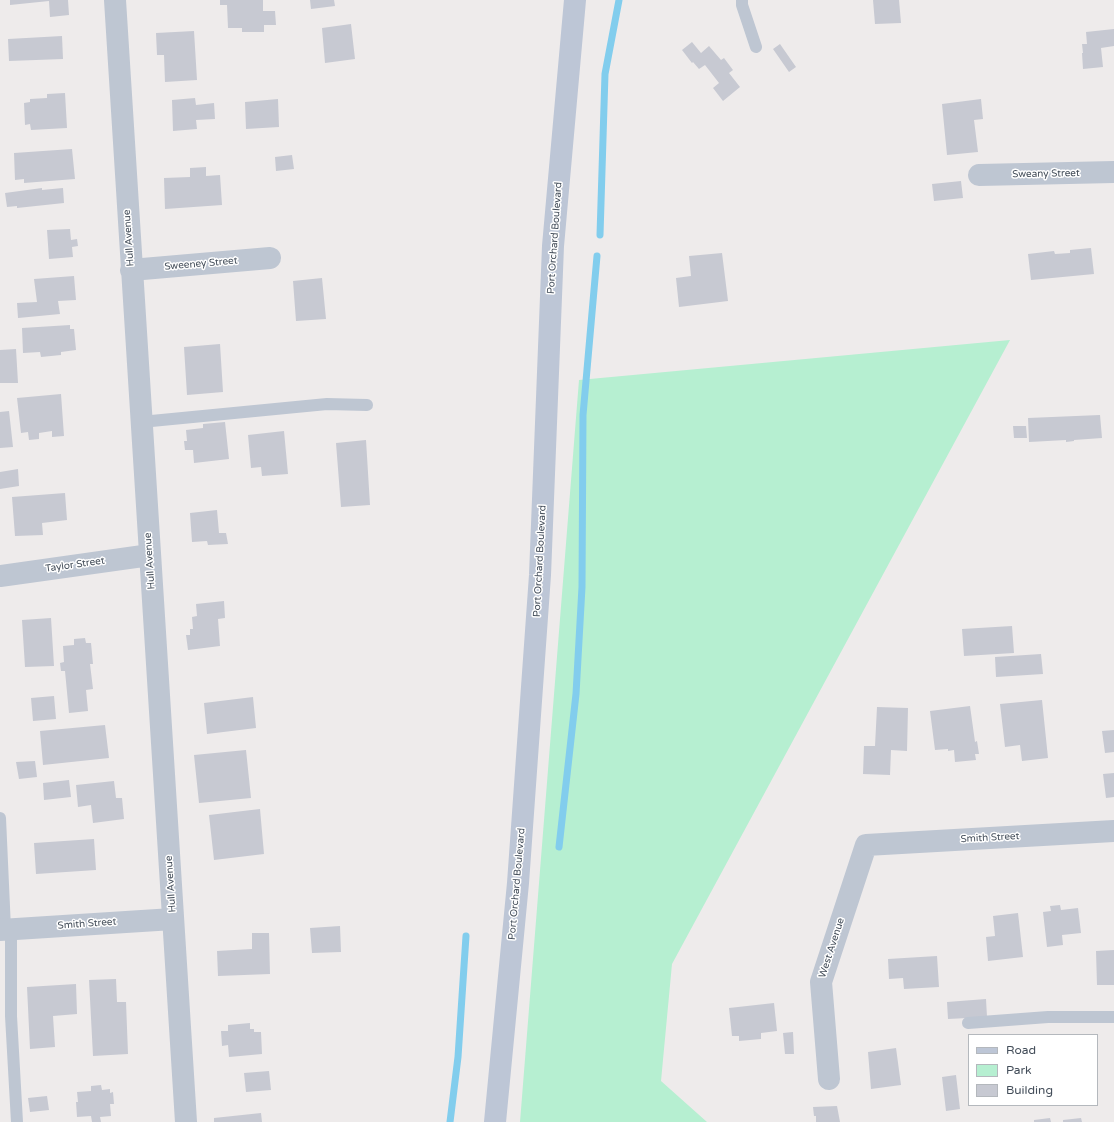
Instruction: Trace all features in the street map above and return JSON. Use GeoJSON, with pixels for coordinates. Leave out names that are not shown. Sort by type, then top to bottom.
{"type":"FeatureCollection","features":[{"type":"Feature","properties":{"kind":"main road","name":"Port Orchard Boulevard"},"geometry":{"type":"LineString","coordinates":[[496,1122],[519,867],[540,575],[553,246],[575,0]]}},
{"type":"Feature","properties":{"kind":"street","name":"Hull Avenue"},"geometry":{"type":"LineString","coordinates":[[114,0],[186,1122]]}},
{"type":"Feature","properties":{"kind":"street","name":"Sweany Street"},"geometry":{"type":"LineString","coordinates":[[979,175],[1114,172]]}},
{"type":"Feature","properties":{"kind":"street","name":"Sweeney Street"},"geometry":{"type":"LineString","coordinates":[[131,270],[270,258]]}},
{"type":"Feature","properties":{"kind":"street","name":"Taylor Street"},"geometry":{"type":"LineString","coordinates":[[0,576],[150,555]]}},
{"type":"Feature","properties":{"kind":"street","name":"Smith Street"},"geometry":{"type":"LineString","coordinates":[[866,845],[1114,831]]}},
{"type":"Feature","properties":{"kind":"street","name":"West Avenue"},"geometry":{"type":"LineString","coordinates":[[829,1079],[821,982],[866,845]]}},
{"type":"Feature","properties":{"kind":"street","name":"Smith Street"},"geometry":{"type":"LineString","coordinates":[[6,930],[173,919]]}},
{"type":"Feature","properties":{"kind":"lane"},"geometry":{"type":"LineString","coordinates":[[742,0],[742,5],[756,46]]}},
{"type":"Feature","properties":{"kind":"lane"},"geometry":{"type":"LineString","coordinates":[[141,422],[327,404],[367,405]]}},
{"type":"Feature","properties":{"kind":"lane"},"geometry":{"type":"LineString","coordinates":[[0,818],[13,1074],[17,1122]]}},
{"type":"Feature","properties":{"kind":"lane"},"geometry":{"type":"LineString","coordinates":[[968,1023],[1048,1017],[1114,1017]]}},
{"type":"Feature","properties":{"kind":"green space"},"geometry":{"type":"Polygon","coordinates":[[[1010,340],[672,964],[661,1081],[707,1122],[520,1122],[579,380],[1010,340]]]}},
{"type":"Feature","properties":{"kind":"building"},"geometry":{"type":"Polygon","coordinates":[[[10,0],[68,0],[69,15],[50,17],[49,1],[10,5],[10,0]]]}},
{"type":"Feature","properties":{"kind":"building"},"geometry":{"type":"Polygon","coordinates":[[[220,0],[263,0],[263,11],[275,11],[276,25],[264,25],[264,32],[242,32],[242,28],[228,28],[227,5],[220,5],[220,0]]]}},
{"type":"Feature","properties":{"kind":"building"},"geometry":{"type":"Polygon","coordinates":[[[310,0],[334,0],[335,6],[311,9],[310,0]]]}},
{"type":"Feature","properties":{"kind":"building"},"geometry":{"type":"Polygon","coordinates":[[[873,0],[899,0],[901,23],[875,24],[873,0]]]}},
{"type":"Feature","properties":{"kind":"building"},"geometry":{"type":"Polygon","coordinates":[[[351,24],[355,59],[325,63],[322,28],[351,24]]]}},
{"type":"Feature","properties":{"kind":"building"},"geometry":{"type":"Polygon","coordinates":[[[1114,29],[1114,46],[1101,48],[1103,67],[1083,69],[1082,44],[1087,44],[1086,32],[1114,29]]]}},
{"type":"Feature","properties":{"kind":"building"},"geometry":{"type":"Polygon","coordinates":[[[194,31],[197,80],[165,82],[164,55],[157,55],[156,33],[194,31]]]}},
{"type":"Feature","properties":{"kind":"building"},"geometry":{"type":"Polygon","coordinates":[[[62,36],[63,59],[9,61],[8,39],[62,36]]]}},
{"type":"Feature","properties":{"kind":"building"},"geometry":{"type":"Polygon","coordinates":[[[692,42],[701,53],[709,46],[721,60],[724,58],[733,70],[729,73],[740,87],[723,101],[713,88],[719,83],[705,65],[699,69],[693,62],[692,63],[682,50],[692,42]]]}},
{"type":"Feature","properties":{"kind":"building"},"geometry":{"type":"Polygon","coordinates":[[[780,44],[796,67],[789,72],[773,49],[780,44]]]}},
{"type":"Feature","properties":{"kind":"building"},"geometry":{"type":"Polygon","coordinates":[[[65,93],[67,128],[31,130],[30,124],[25,125],[24,103],[30,102],[30,99],[47,98],[47,94],[65,93]]]}},
{"type":"Feature","properties":{"kind":"building"},"geometry":{"type":"Polygon","coordinates":[[[195,98],[196,105],[214,103],[215,119],[196,120],[197,129],[173,131],[172,100],[195,98]]]}},
{"type":"Feature","properties":{"kind":"building"},"geometry":{"type":"Polygon","coordinates":[[[278,99],[279,127],[246,129],[245,102],[278,99]]]}},
{"type":"Feature","properties":{"kind":"building"},"geometry":{"type":"Polygon","coordinates":[[[981,99],[983,119],[974,120],[978,152],[947,155],[942,104],[981,99]]]}},
{"type":"Feature","properties":{"kind":"building"},"geometry":{"type":"Polygon","coordinates":[[[72,149],[75,179],[24,183],[24,179],[15,180],[14,153],[72,149]]]}},
{"type":"Feature","properties":{"kind":"building"},"geometry":{"type":"Polygon","coordinates":[[[292,155],[294,169],[276,171],[275,157],[292,155]]]}},
{"type":"Feature","properties":{"kind":"building"},"geometry":{"type":"Polygon","coordinates":[[[206,167],[206,176],[220,175],[222,205],[165,209],[164,178],[190,177],[190,168],[206,167]]]}},
{"type":"Feature","properties":{"kind":"building"},"geometry":{"type":"Polygon","coordinates":[[[961,181],[963,198],[934,201],[932,184],[961,181]]]}},
{"type":"Feature","properties":{"kind":"building"},"geometry":{"type":"Polygon","coordinates":[[[42,188],[42,190],[63,188],[64,203],[17,208],[17,206],[7,207],[5,193],[42,188]]]}},
{"type":"Feature","properties":{"kind":"building"},"geometry":{"type":"Polygon","coordinates":[[[70,229],[71,240],[77,239],[78,246],[72,247],[73,257],[49,259],[47,230],[70,229]]]}},
{"type":"Feature","properties":{"kind":"building"},"geometry":{"type":"Polygon","coordinates":[[[1091,248],[1094,274],[1031,280],[1028,254],[1054,251],[1055,254],[1070,253],[1070,250],[1091,248]]]}},
{"type":"Feature","properties":{"kind":"building"},"geometry":{"type":"Polygon","coordinates":[[[722,253],[728,301],[679,307],[676,278],[691,276],[689,256],[722,253]]]}},
{"type":"Feature","properties":{"kind":"building"},"geometry":{"type":"Polygon","coordinates":[[[74,276],[76,300],[58,301],[60,314],[18,318],[17,303],[37,302],[34,279],[74,276]]]}},
{"type":"Feature","properties":{"kind":"building"},"geometry":{"type":"Polygon","coordinates":[[[322,278],[326,319],[296,321],[293,281],[322,278]]]}},
{"type":"Feature","properties":{"kind":"building"},"geometry":{"type":"Polygon","coordinates":[[[70,325],[70,329],[74,329],[76,350],[61,352],[61,355],[41,357],[40,352],[23,353],[22,328],[70,325]]]}},
{"type":"Feature","properties":{"kind":"building"},"geometry":{"type":"Polygon","coordinates":[[[220,344],[223,392],[187,395],[184,347],[220,344]]]}},
{"type":"Feature","properties":{"kind":"building"},"geometry":{"type":"Polygon","coordinates":[[[16,349],[18,383],[0,383],[0,350],[16,349]]]}},
{"type":"Feature","properties":{"kind":"building"},"geometry":{"type":"Polygon","coordinates":[[[61,394],[64,436],[52,437],[52,431],[39,433],[39,439],[29,440],[28,432],[21,433],[17,398],[61,394]]]}},
{"type":"Feature","properties":{"kind":"building"},"geometry":{"type":"Polygon","coordinates":[[[9,411],[13,447],[0,448],[0,412],[9,411]]]}},
{"type":"Feature","properties":{"kind":"building"},"geometry":{"type":"Polygon","coordinates":[[[1100,415],[1102,438],[1066,442],[1066,440],[1029,442],[1028,418],[1100,415]]]}},
{"type":"Feature","properties":{"kind":"building"},"geometry":{"type":"Polygon","coordinates":[[[225,422],[229,459],[194,463],[193,450],[185,450],[184,441],[187,441],[186,430],[203,428],[203,424],[225,422]]]}},
{"type":"Feature","properties":{"kind":"building"},"geometry":{"type":"Polygon","coordinates":[[[1013,426],[1026,426],[1027,438],[1014,438],[1013,426]]]}},
{"type":"Feature","properties":{"kind":"building"},"geometry":{"type":"Polygon","coordinates":[[[284,431],[288,474],[262,476],[261,467],[251,468],[248,435],[284,431]]]}},
{"type":"Feature","properties":{"kind":"building"},"geometry":{"type":"Polygon","coordinates":[[[366,440],[370,505],[341,507],[336,443],[366,440]]]}},
{"type":"Feature","properties":{"kind":"building"},"geometry":{"type":"Polygon","coordinates":[[[18,469],[19,486],[0,489],[0,472],[18,469]]]}},
{"type":"Feature","properties":{"kind":"building"},"geometry":{"type":"Polygon","coordinates":[[[65,493],[67,520],[42,523],[43,535],[15,536],[12,497],[65,493]]]}},
{"type":"Feature","properties":{"kind":"building"},"geometry":{"type":"Polygon","coordinates":[[[217,510],[219,533],[226,533],[228,544],[208,545],[207,541],[192,542],[190,513],[217,510]]]}},
{"type":"Feature","properties":{"kind":"building"},"geometry":{"type":"Polygon","coordinates":[[[224,601],[225,618],[218,619],[220,646],[188,650],[186,635],[190,635],[190,629],[193,629],[192,617],[197,616],[196,604],[224,601]]]}},
{"type":"Feature","properties":{"kind":"building"},"geometry":{"type":"Polygon","coordinates":[[[51,618],[54,666],[25,667],[22,620],[51,618]]]}},
{"type":"Feature","properties":{"kind":"building"},"geometry":{"type":"Polygon","coordinates":[[[1012,626],[1014,653],[964,656],[962,629],[1012,626]]]}},
{"type":"Feature","properties":{"kind":"building"},"geometry":{"type":"Polygon","coordinates":[[[85,638],[86,643],[91,643],[93,664],[90,664],[93,689],[86,690],[88,711],[69,713],[65,671],[61,671],[60,663],[64,662],[63,646],[74,645],[74,639],[85,638]]]}},
{"type":"Feature","properties":{"kind":"building"},"geometry":{"type":"Polygon","coordinates":[[[1041,654],[1043,674],[996,677],[995,657],[1041,654]]]}},
{"type":"Feature","properties":{"kind":"building"},"geometry":{"type":"Polygon","coordinates":[[[54,696],[56,719],[33,721],[31,698],[54,696]]]}},
{"type":"Feature","properties":{"kind":"building"},"geometry":{"type":"Polygon","coordinates":[[[253,697],[256,728],[207,734],[204,703],[253,697]]]}},
{"type":"Feature","properties":{"kind":"building"},"geometry":{"type":"Polygon","coordinates":[[[1042,700],[1048,758],[1022,761],[1020,745],[1005,747],[1000,704],[1042,700]]]}},
{"type":"Feature","properties":{"kind":"building"},"geometry":{"type":"Polygon","coordinates":[[[970,706],[975,742],[977,741],[979,754],[975,754],[976,760],[955,762],[954,750],[935,750],[930,711],[970,706]]]}},
{"type":"Feature","properties":{"kind":"building"},"geometry":{"type":"Polygon","coordinates":[[[877,707],[908,708],[907,751],[891,750],[890,775],[863,774],[864,746],[875,746],[877,707]]]}},
{"type":"Feature","properties":{"kind":"building"},"geometry":{"type":"Polygon","coordinates":[[[105,725],[109,758],[43,765],[40,731],[105,725]]]}},
{"type":"Feature","properties":{"kind":"building"},"geometry":{"type":"Polygon","coordinates":[[[1114,730],[1114,752],[1105,753],[1102,731],[1114,730]]]}},
{"type":"Feature","properties":{"kind":"building"},"geometry":{"type":"Polygon","coordinates":[[[246,750],[251,798],[199,803],[194,755],[246,750]]]}},
{"type":"Feature","properties":{"kind":"building"},"geometry":{"type":"Polygon","coordinates":[[[35,761],[37,777],[19,779],[16,762],[35,761]]]}},
{"type":"Feature","properties":{"kind":"building"},"geometry":{"type":"Polygon","coordinates":[[[1114,773],[1114,797],[1106,798],[1103,774],[1114,773]]]}},
{"type":"Feature","properties":{"kind":"building"},"geometry":{"type":"Polygon","coordinates":[[[69,780],[71,797],[44,800],[43,783],[69,780]]]}},
{"type":"Feature","properties":{"kind":"building"},"geometry":{"type":"Polygon","coordinates":[[[114,781],[116,798],[122,798],[124,819],[93,823],[91,805],[78,807],[76,785],[114,781]]]}},
{"type":"Feature","properties":{"kind":"building"},"geometry":{"type":"Polygon","coordinates":[[[260,809],[264,854],[214,860],[209,815],[260,809]]]}},
{"type":"Feature","properties":{"kind":"building"},"geometry":{"type":"Polygon","coordinates":[[[94,839],[96,870],[36,874],[34,843],[94,839]]]}},
{"type":"Feature","properties":{"kind":"building"},"geometry":{"type":"Polygon","coordinates":[[[1060,905],[1061,910],[1078,908],[1081,933],[1062,935],[1063,945],[1047,947],[1043,912],[1051,911],[1050,906],[1060,905]]]}},
{"type":"Feature","properties":{"kind":"building"},"geometry":{"type":"Polygon","coordinates":[[[1018,913],[1023,957],[988,961],[986,937],[995,936],[993,916],[1018,913]]]}},
{"type":"Feature","properties":{"kind":"building"},"geometry":{"type":"Polygon","coordinates":[[[340,926],[341,952],[312,953],[310,928],[340,926]]]}},
{"type":"Feature","properties":{"kind":"building"},"geometry":{"type":"Polygon","coordinates":[[[252,933],[269,933],[270,974],[218,976],[217,951],[252,949],[252,933]]]}},
{"type":"Feature","properties":{"kind":"building"},"geometry":{"type":"Polygon","coordinates":[[[1114,950],[1114,985],[1097,985],[1096,951],[1114,950]]]}},
{"type":"Feature","properties":{"kind":"building"},"geometry":{"type":"Polygon","coordinates":[[[937,956],[939,987],[904,989],[903,978],[889,979],[888,959],[937,956]]]}},
{"type":"Feature","properties":{"kind":"building"},"geometry":{"type":"Polygon","coordinates":[[[116,979],[117,1002],[126,1002],[128,1054],[93,1056],[89,980],[116,979]]]}},
{"type":"Feature","properties":{"kind":"building"},"geometry":{"type":"Polygon","coordinates":[[[76,984],[77,1014],[53,1016],[55,1047],[30,1049],[27,987],[76,984]]]}},
{"type":"Feature","properties":{"kind":"building"},"geometry":{"type":"Polygon","coordinates":[[[986,999],[987,1017],[948,1019],[947,1002],[986,999]]]}},
{"type":"Feature","properties":{"kind":"building"},"geometry":{"type":"Polygon","coordinates":[[[774,1003],[777,1031],[761,1033],[761,1039],[739,1041],[739,1036],[732,1036],[729,1008],[774,1003]]]}},
{"type":"Feature","properties":{"kind":"building"},"geometry":{"type":"Polygon","coordinates":[[[250,1023],[250,1029],[254,1029],[254,1032],[261,1032],[262,1054],[229,1057],[228,1045],[222,1046],[221,1031],[228,1031],[228,1025],[250,1023]]]}},
{"type":"Feature","properties":{"kind":"building"},"geometry":{"type":"Polygon","coordinates":[[[793,1032],[794,1054],[785,1054],[783,1033],[793,1032]]]}},
{"type":"Feature","properties":{"kind":"building"},"geometry":{"type":"Polygon","coordinates":[[[896,1048],[901,1085],[871,1089],[868,1052],[896,1048]]]}},
{"type":"Feature","properties":{"kind":"building"},"geometry":{"type":"Polygon","coordinates":[[[269,1071],[271,1090],[246,1092],[244,1073],[269,1071]]]}},
{"type":"Feature","properties":{"kind":"building"},"geometry":{"type":"Polygon","coordinates":[[[956,1075],[960,1109],[946,1111],[942,1077],[956,1075]]]}},
{"type":"Feature","properties":{"kind":"building"},"geometry":{"type":"Polygon","coordinates":[[[101,1085],[102,1090],[110,1089],[110,1093],[113,1092],[114,1104],[110,1104],[111,1116],[100,1117],[101,1122],[92,1122],[91,1116],[77,1117],[77,1092],[91,1091],[91,1086],[101,1085]]]}},
{"type":"Feature","properties":{"kind":"building"},"geometry":{"type":"Polygon","coordinates":[[[47,1096],[49,1110],[30,1112],[28,1098],[47,1096]]]}},
{"type":"Feature","properties":{"kind":"building"},"geometry":{"type":"Polygon","coordinates":[[[837,1106],[840,1122],[816,1122],[813,1107],[837,1106]]]}},
{"type":"Feature","properties":{"kind":"building"},"geometry":{"type":"Polygon","coordinates":[[[261,1113],[262,1122],[214,1122],[214,1118],[261,1113]]]}},
{"type":"Feature","properties":{"kind":"building"},"geometry":{"type":"Polygon","coordinates":[[[1050,1118],[1051,1122],[1034,1122],[1034,1120],[1050,1118]]]}},
{"type":"Feature","properties":{"kind":"building"},"geometry":{"type":"Polygon","coordinates":[[[1081,1118],[1082,1122],[1063,1122],[1063,1120],[1081,1118]]]}},
{"type":"Feature","properties":{"kind":"waterway"},"geometry":{"type":"LineString","coordinates":[[600,235],[605,74],[619,0]]}},
{"type":"Feature","properties":{"kind":"waterway"},"geometry":{"type":"LineString","coordinates":[[559,847],[576,694],[582,587],[583,415],[597,256]]}},
{"type":"Feature","properties":{"kind":"waterway"},"geometry":{"type":"LineString","coordinates":[[450,1122],[458,1057],[466,936]]}}]}
